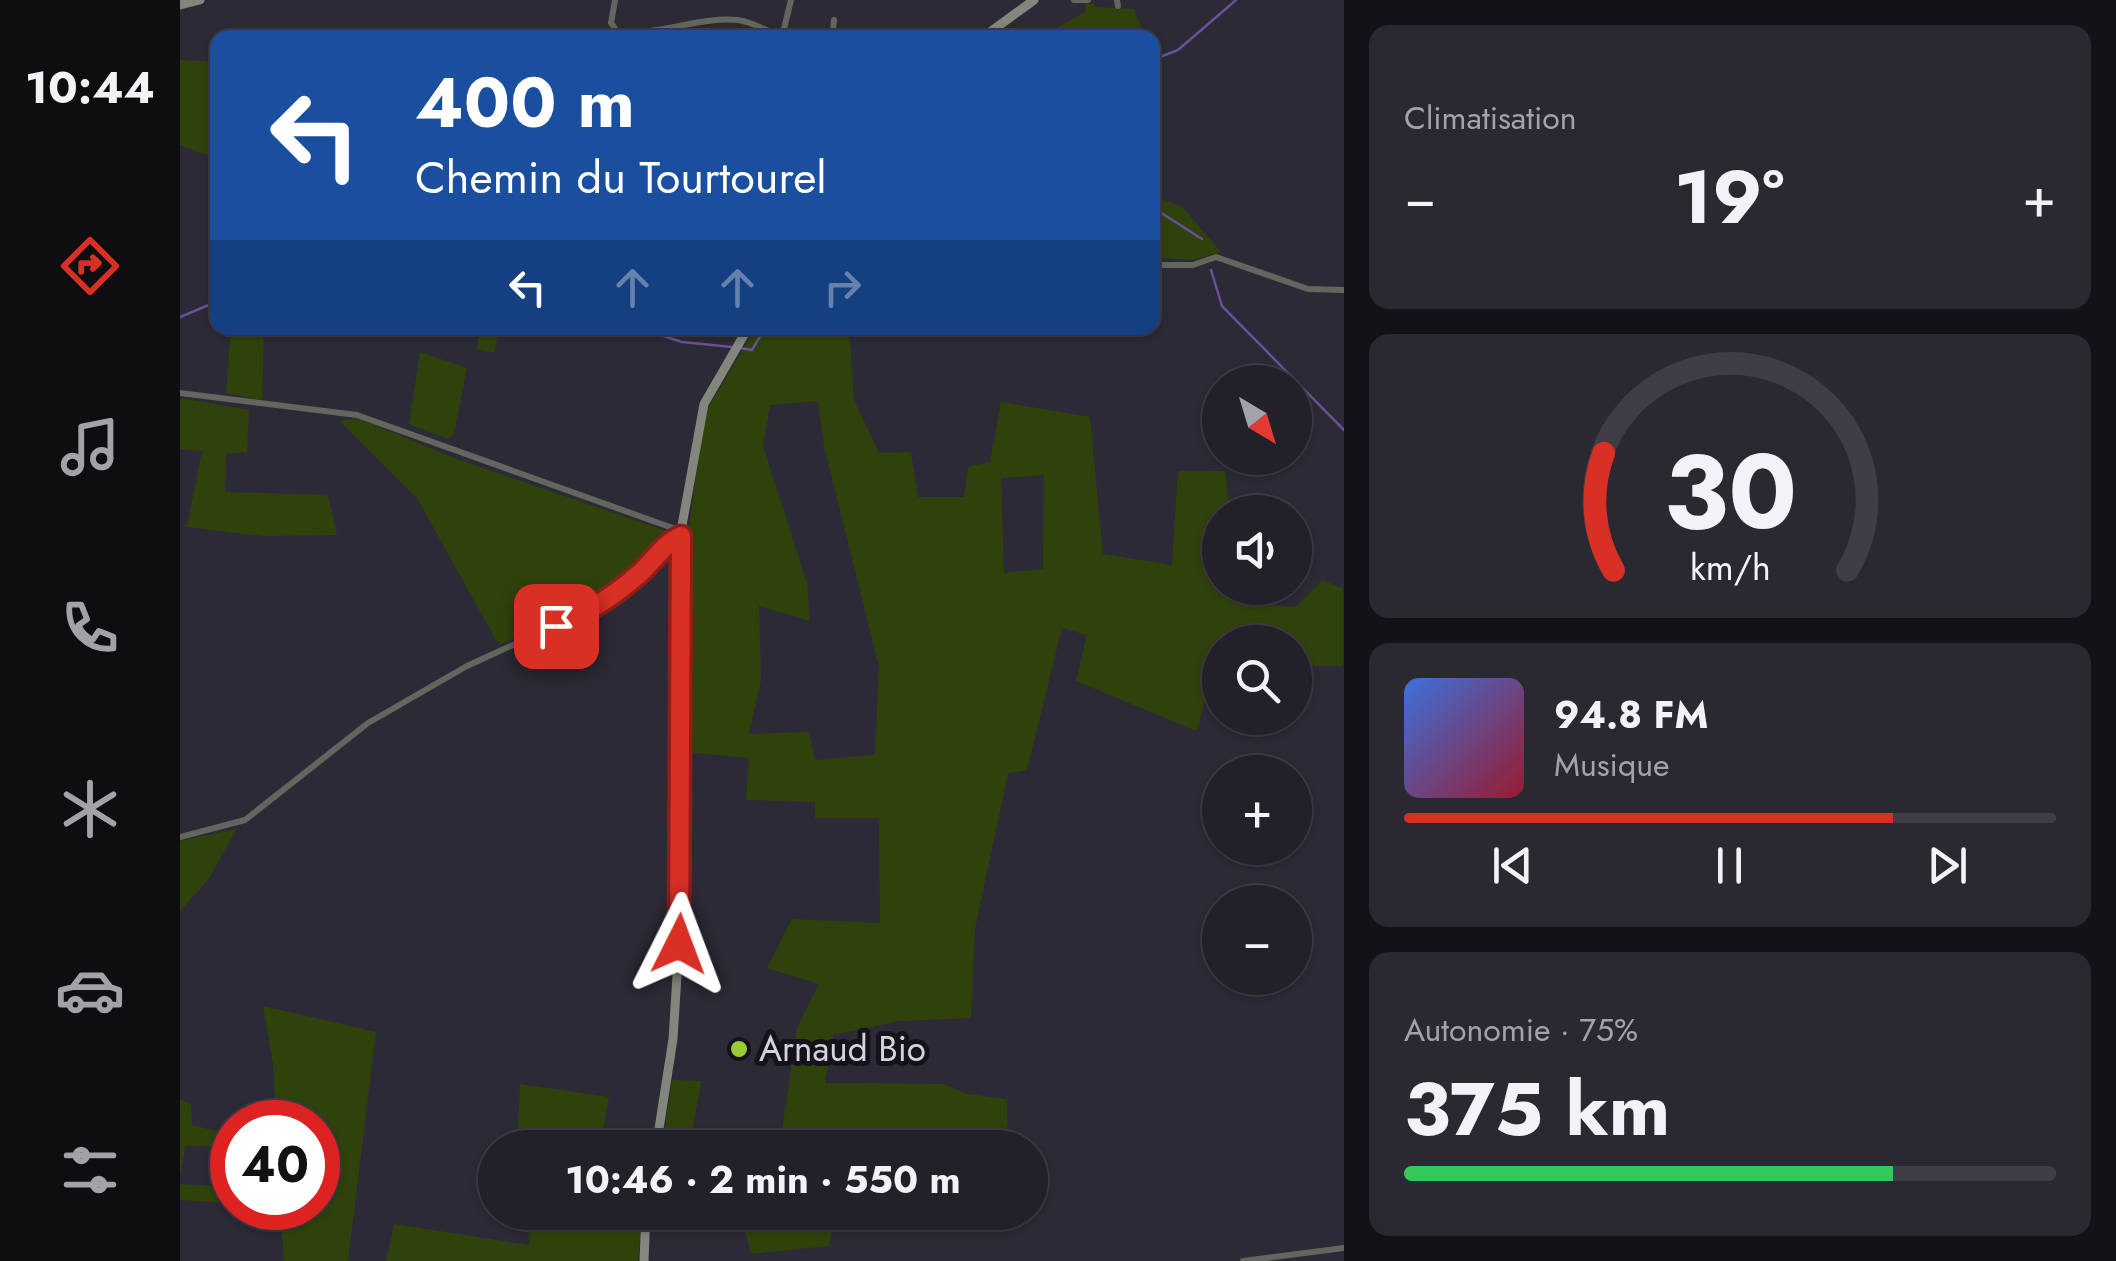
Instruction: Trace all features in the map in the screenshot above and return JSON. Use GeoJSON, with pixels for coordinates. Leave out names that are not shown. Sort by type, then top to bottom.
{"type":"FeatureCollection","features":[{"type":"Feature","properties":{"kind":"street"},"geometry":{"type":"LineString","coordinates":[[180,5],[200,0]]}},
{"type":"Feature","properties":{"kind":"street"},"geometry":{"type":"LineString","coordinates":[[615,0],[612,28],[621,30]]}},
{"type":"Feature","properties":{"kind":"street"},"geometry":{"type":"LineString","coordinates":[[784,30],[791,0]]}},
{"type":"Feature","properties":{"kind":"street"},"geometry":{"type":"LineString","coordinates":[[1074,0],[1087,1]]}},
{"type":"Feature","properties":{"kind":"street"},"geometry":{"type":"LineString","coordinates":[[992,30],[1029,1]]}},
{"type":"Feature","properties":{"kind":"street"},"geometry":{"type":"LineString","coordinates":[[1012,14],[1018,25]]}},
{"type":"Feature","properties":{"kind":"street"},"geometry":{"type":"LineString","coordinates":[[675,30],[741,20],[765,30]]}},
{"type":"Feature","properties":{"kind":"street"},"geometry":{"type":"LineString","coordinates":[[833,30],[834,20]]}},
{"type":"Feature","properties":{"kind":"street"},"geometry":{"type":"LineString","coordinates":[[1160,266],[1193,265],[1216,257],[1308,289],[1344,290]]}},
{"type":"Feature","properties":{"kind":"street"},"geometry":{"type":"LineString","coordinates":[[659,1130],[673,1039],[682,912],[681,534],[701,416],[744,335]]}},
{"type":"Feature","properties":{"kind":"street"},"geometry":{"type":"LineString","coordinates":[[180,393],[357,415],[681,534]]}},
{"type":"Feature","properties":{"kind":"street"},"geometry":{"type":"LineString","coordinates":[[180,837],[245,820],[368,723],[468,666],[600,605],[681,534]]}},
{"type":"Feature","properties":{"kind":"street"},"geometry":{"type":"LineString","coordinates":[[644,1261],[645,1230]]}},
{"type":"Feature","properties":{"kind":"street"},"geometry":{"type":"LineString","coordinates":[[1243,1261],[1344,1248]]}},
{"type":"Feature","properties":{"kind":"green space"},"geometry":{"type":"Polygon","coordinates":[[[1085,4],[1134,9],[1142,30],[1053,30],[1085,12],[1085,4]]]}},
{"type":"Feature","properties":{"kind":"green space"},"geometry":{"type":"Polygon","coordinates":[[[180,60],[210,62],[210,156],[180,145],[180,60]]]}},
{"type":"Feature","properties":{"kind":"green space"},"geometry":{"type":"Polygon","coordinates":[[[1160,198],[1182,207],[1221,252],[1192,260],[1160,258],[1160,198]]]}},
{"type":"Feature","properties":{"kind":"green space"},"geometry":{"type":"Polygon","coordinates":[[[230,335],[264,335],[262,400],[226,393],[230,335]]]}},
{"type":"Feature","properties":{"kind":"green space"},"geometry":{"type":"Polygon","coordinates":[[[478,335],[497,335],[495,353],[477,349],[478,335]]]}},
{"type":"Feature","properties":{"kind":"green space"},"geometry":{"type":"Polygon","coordinates":[[[752,335],[849,335],[854,400],[879,453],[911,452],[918,497],[964,497],[968,467],[990,462],[1001,402],[1090,417],[1103,554],[1172,565],[1178,471],[1202,471],[1202,475],[1225,475],[1228,495],[1202,495],[1202,605],[1296,607],[1312,605],[1312,590],[1322,580],[1343,589],[1343,666],[1312,666],[1312,625],[1202,625],[1202,711],[1197,731],[1076,681],[1087,635],[1062,628],[1027,770],[1008,773],[975,929],[971,1018],[899,1021],[833,1035],[825,1083],[943,1084],[967,1094],[1007,1099],[1008,1130],[782,1130],[797,1028],[819,984],[767,968],[792,919],[880,923],[879,818],[815,818],[815,802],[746,800],[749,758],[686,752],[686,548],[705,413],[752,335]],[[818,401],[770,405],[763,446],[807,583],[810,621],[759,606],[761,680],[749,734],[809,732],[815,760],[875,755],[879,667],[824,446],[818,401]],[[1044,475],[1001,478],[1004,573],[1043,569],[1044,475]]]}},
{"type":"Feature","properties":{"kind":"green space"},"geometry":{"type":"Polygon","coordinates":[[[420,352],[467,368],[454,434],[449,439],[409,424],[420,352]]]}},
{"type":"Feature","properties":{"kind":"green space"},"geometry":{"type":"Polygon","coordinates":[[[180,398],[249,410],[247,452],[226,454],[225,492],[328,495],[337,535],[263,536],[187,527],[202,451],[180,449],[180,398]]]}},
{"type":"Feature","properties":{"kind":"green space"},"geometry":{"type":"Polygon","coordinates":[[[357,418],[457,459],[669,532],[611,589],[551,623],[499,645],[417,498],[340,421],[357,418]]]}},
{"type":"Feature","properties":{"kind":"green space"},"geometry":{"type":"Polygon","coordinates":[[[236,829],[210,877],[180,911],[180,841],[236,829]]]}},
{"type":"Feature","properties":{"kind":"green space"},"geometry":{"type":"Polygon","coordinates":[[[263,1006],[376,1032],[348,1261],[284,1261],[282,1230],[340,1230],[340,1100],[275,1100],[263,1006]]]}},
{"type":"Feature","properties":{"kind":"green space"},"geometry":{"type":"Polygon","coordinates":[[[672,1080],[701,1081],[693,1130],[665,1130],[672,1080]]]}},
{"type":"Feature","properties":{"kind":"green space"},"geometry":{"type":"Polygon","coordinates":[[[520,1084],[609,1097],[603,1130],[518,1128],[520,1084]]]}},
{"type":"Feature","properties":{"kind":"green space"},"geometry":{"type":"Polygon","coordinates":[[[180,1099],[191,1104],[192,1125],[210,1130],[210,1146],[185,1146],[180,1177],[180,1099]]]}},
{"type":"Feature","properties":{"kind":"green space"},"geometry":{"type":"Polygon","coordinates":[[[180,1184],[210,1186],[210,1202],[180,1200],[180,1184]]]}},
{"type":"Feature","properties":{"kind":"green space"},"geometry":{"type":"Polygon","coordinates":[[[394,1224],[529,1245],[529,1230],[641,1230],[638,1261],[386,1261],[394,1224]]]}},
{"type":"Feature","properties":{"kind":"green space"},"geometry":{"type":"Polygon","coordinates":[[[745,1230],[831,1230],[829,1246],[751,1254],[745,1230]]]}},
{"type":"Feature","properties":{"kind":"waterway"},"geometry":{"type":"LineString","coordinates":[[1160,57],[1178,50],[1236,0]]}},
{"type":"Feature","properties":{"kind":"waterway"},"geometry":{"type":"LineString","coordinates":[[1160,212],[1202,239]]}},
{"type":"Feature","properties":{"kind":"waterway"},"geometry":{"type":"LineString","coordinates":[[1211,270],[1222,306],[1344,430]]}},
{"type":"Feature","properties":{"kind":"waterway"},"geometry":{"type":"LineString","coordinates":[[180,317],[210,304]]}},
{"type":"Feature","properties":{"kind":"waterway"},"geometry":{"type":"LineString","coordinates":[[660,335],[682,342],[732,347]]}},
{"type":"Feature","properties":{"kind":"waterway"},"geometry":{"type":"LineString","coordinates":[[740,348],[752,350],[761,335]]}},
{"type":"Feature","properties":{"kind":"place","name":"Arnaud Bio"},"geometry":{"type":"Point","coordinates":[739,1049]}},
{"type":"Feature","properties":{"kind":"route"},"geometry":{"type":"LineString","coordinates":[[556,626],[600,605],[642,572],[667,543],[681,536],[679,944]]}}]}
